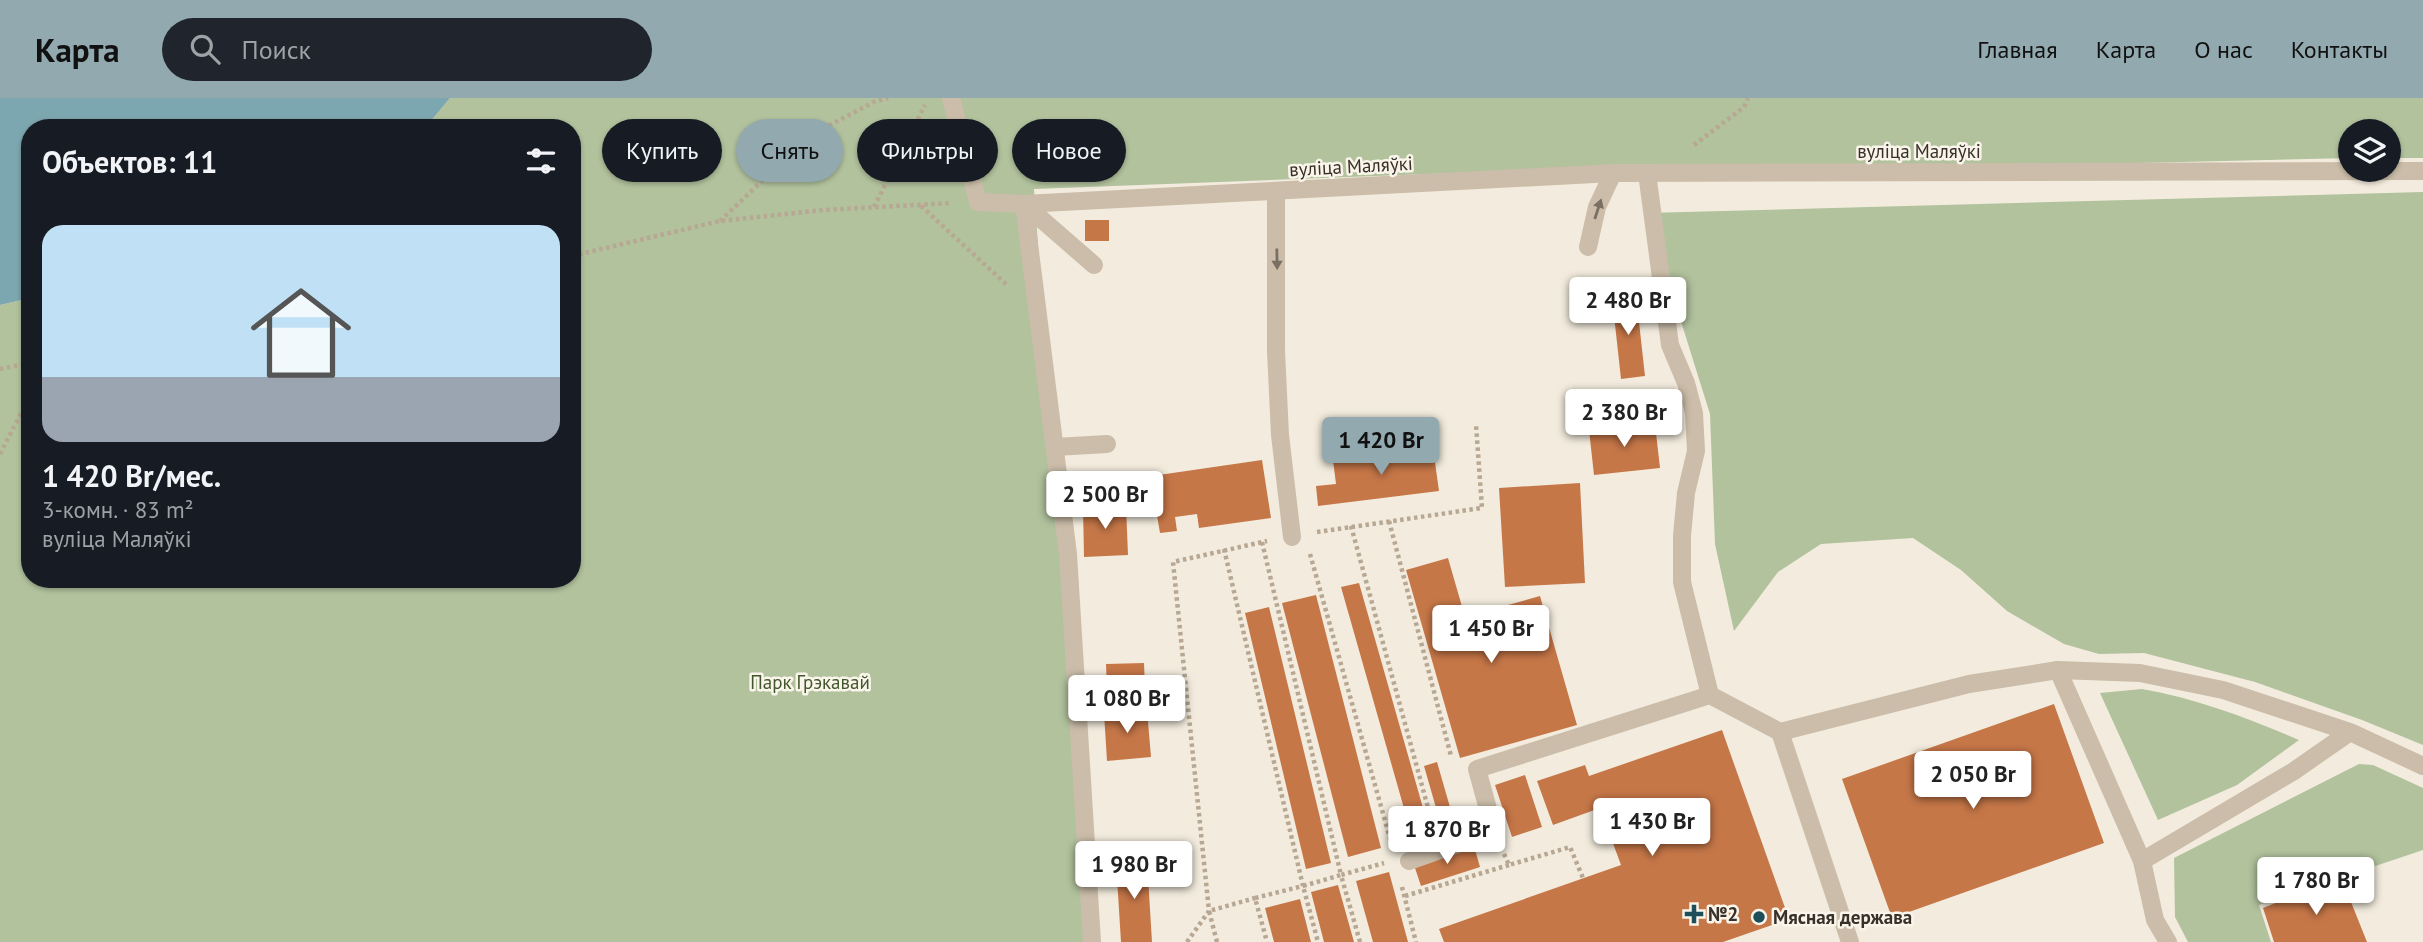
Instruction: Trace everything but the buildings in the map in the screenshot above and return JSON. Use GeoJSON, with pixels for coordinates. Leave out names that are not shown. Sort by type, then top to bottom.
{"type":"FeatureCollection","features":[{"type":"Feature","properties":{"kind":"street"},"geometry":{"type":"LineString","coordinates":[[951,98],[978,202]]}},
{"type":"Feature","properties":{"kind":"street","name":"вуліца Маляўкі"},"geometry":{"type":"LineString","coordinates":[[978,202],[1024,204],[1613,173],[2423,171]]}},
{"type":"Feature","properties":{"kind":"street"},"geometry":{"type":"LineString","coordinates":[[1588,247],[1597,208],[1613,173]]}},
{"type":"Feature","properties":{"kind":"street"},"geometry":{"type":"LineString","coordinates":[[1647,173],[1670,345],[1686,383],[1694,413],[1696,451],[1686,493],[1682,582],[1710,695]]}},
{"type":"Feature","properties":{"kind":"street"},"geometry":{"type":"LineString","coordinates":[[1276,191],[1276,351],[1280,435],[1300,541]]}},
{"type":"Feature","properties":{"kind":"street"},"geometry":{"type":"LineString","coordinates":[[1024,204],[1094,265]]}},
{"type":"Feature","properties":{"kind":"street"},"geometry":{"type":"LineString","coordinates":[[1024,204],[1068,554],[1092,942]]}},
{"type":"Feature","properties":{"kind":"street"},"geometry":{"type":"LineString","coordinates":[[1055,447],[1107,444]]}},
{"type":"Feature","properties":{"kind":"street"},"geometry":{"type":"LineString","coordinates":[[1402,860],[1494,831],[1476,769],[1710,695],[1780,732],[1969,684],[2059,670],[2140,673],[2222,690],[2350,732],[2423,766]]}},
{"type":"Feature","properties":{"kind":"street"},"geometry":{"type":"LineString","coordinates":[[2059,670],[2142,861],[2155,920],[2168,942]]}},
{"type":"Feature","properties":{"kind":"street"},"geometry":{"type":"LineString","coordinates":[[1780,732],[1850,942]]}},
{"type":"Feature","properties":{"kind":"street"},"geometry":{"type":"LineString","coordinates":[[2142,861],[2294,771],[2350,732]]}},
{"type":"Feature","properties":{"kind":"path"},"geometry":{"type":"LineString","coordinates":[[720,221],[762,181],[788,147],[874,102],[888,98]]}},
{"type":"Feature","properties":{"kind":"path"},"geometry":{"type":"LineString","coordinates":[[874,207],[928,98]]}},
{"type":"Feature","properties":{"kind":"path"},"geometry":{"type":"LineString","coordinates":[[1647,173],[1664,156],[1693,146],[1744,107],[1748,98]]}},
{"type":"Feature","properties":{"kind":"path"},"geometry":{"type":"LineString","coordinates":[[581,254],[720,221],[874,207],[978,202]]}},
{"type":"Feature","properties":{"kind":"path"},"geometry":{"type":"LineString","coordinates":[[920,205],[1016,293]]}},
{"type":"Feature","properties":{"kind":"path"},"geometry":{"type":"LineString","coordinates":[[0,369],[21,365]]}},
{"type":"Feature","properties":{"kind":"path"},"geometry":{"type":"LineString","coordinates":[[0,454],[21,413]]}},
{"type":"Feature","properties":{"kind":"path"},"geometry":{"type":"LineString","coordinates":[[1476,425],[1482,508]]}},
{"type":"Feature","properties":{"kind":"path"},"geometry":{"type":"LineString","coordinates":[[1389,521],[1452,759]]}},
{"type":"Feature","properties":{"kind":"path"},"geometry":{"type":"LineString","coordinates":[[1351,526],[1440,850]]}},
{"type":"Feature","properties":{"kind":"path"},"geometry":{"type":"LineString","coordinates":[[1300,541],[1392,847]]}},
{"type":"Feature","properties":{"kind":"path"},"geometry":{"type":"LineString","coordinates":[[1262,542],[1341,875],[1360,942]]}},
{"type":"Feature","properties":{"kind":"path"},"geometry":{"type":"LineString","coordinates":[[1224,549],[1318,942]]}},
{"type":"Feature","properties":{"kind":"path"},"geometry":{"type":"LineString","coordinates":[[1183,669],[1209,911],[1217,942]]}},
{"type":"Feature","properties":{"kind":"path"},"geometry":{"type":"LineString","coordinates":[[1494,831],[1509,865]]}},
{"type":"Feature","properties":{"kind":"path"},"geometry":{"type":"LineString","coordinates":[[1405,897],[1570,847],[1583,878]]}},
{"type":"Feature","properties":{"kind":"path"},"geometry":{"type":"LineString","coordinates":[[1187,942],[1209,911],[1402,860]]}},
{"type":"Feature","properties":{"kind":"path"},"geometry":{"type":"LineString","coordinates":[[1402,884],[1416,942]]}},
{"type":"Feature","properties":{"kind":"path"},"geometry":{"type":"LineString","coordinates":[[1255,898],[1267,942]]}},
{"type":"Feature","properties":{"kind":"green space","name":"Парк Грэкавай"},"geometry":{"type":"Polygon","coordinates":[[[450,98],[2423,98],[2423,158],[2401,158],[2401,119],[2338,119],[2338,158],[1724,173],[1641,166],[1034,189],[1088,942],[0,942],[0,305],[21,300],[21,588],[581,588],[581,119],[432,119],[450,98]]]}},
{"type":"Feature","properties":{"kind":"green space"},"geometry":{"type":"Polygon","coordinates":[[[2423,192],[2423,745],[2255,682],[2144,653],[2099,654],[2064,644],[2007,611],[1961,570],[1913,538],[1821,544],[1778,572],[1734,631],[1715,544],[1710,414],[1647,213],[2423,192]]]}},
{"type":"Feature","properties":{"kind":"green space"},"geometry":{"type":"Polygon","coordinates":[[[2142,689],[2222,710],[2299,740],[2237,785],[2158,820],[2100,693],[2142,689]]]}},
{"type":"Feature","properties":{"kind":"green space"},"geometry":{"type":"Polygon","coordinates":[[[2359,764],[2373,765],[2423,788],[2423,850],[2259,905],[2271,942],[2188,942],[2175,917],[2174,858],[2359,764]]]}},
{"type":"Feature","properties":{"kind":"water"},"geometry":{"type":"Polygon","coordinates":[[[0,98],[450,98],[432,119],[21,119],[21,300],[0,305],[0,98]]]}},
{"type":"Feature","properties":{"kind":"place","name":"№2"},"geometry":{"type":"Point","coordinates":[1694,914]}},
{"type":"Feature","properties":{"kind":"place","name":"Мясная держава"},"geometry":{"type":"Point","coordinates":[1759,917]}}]}
